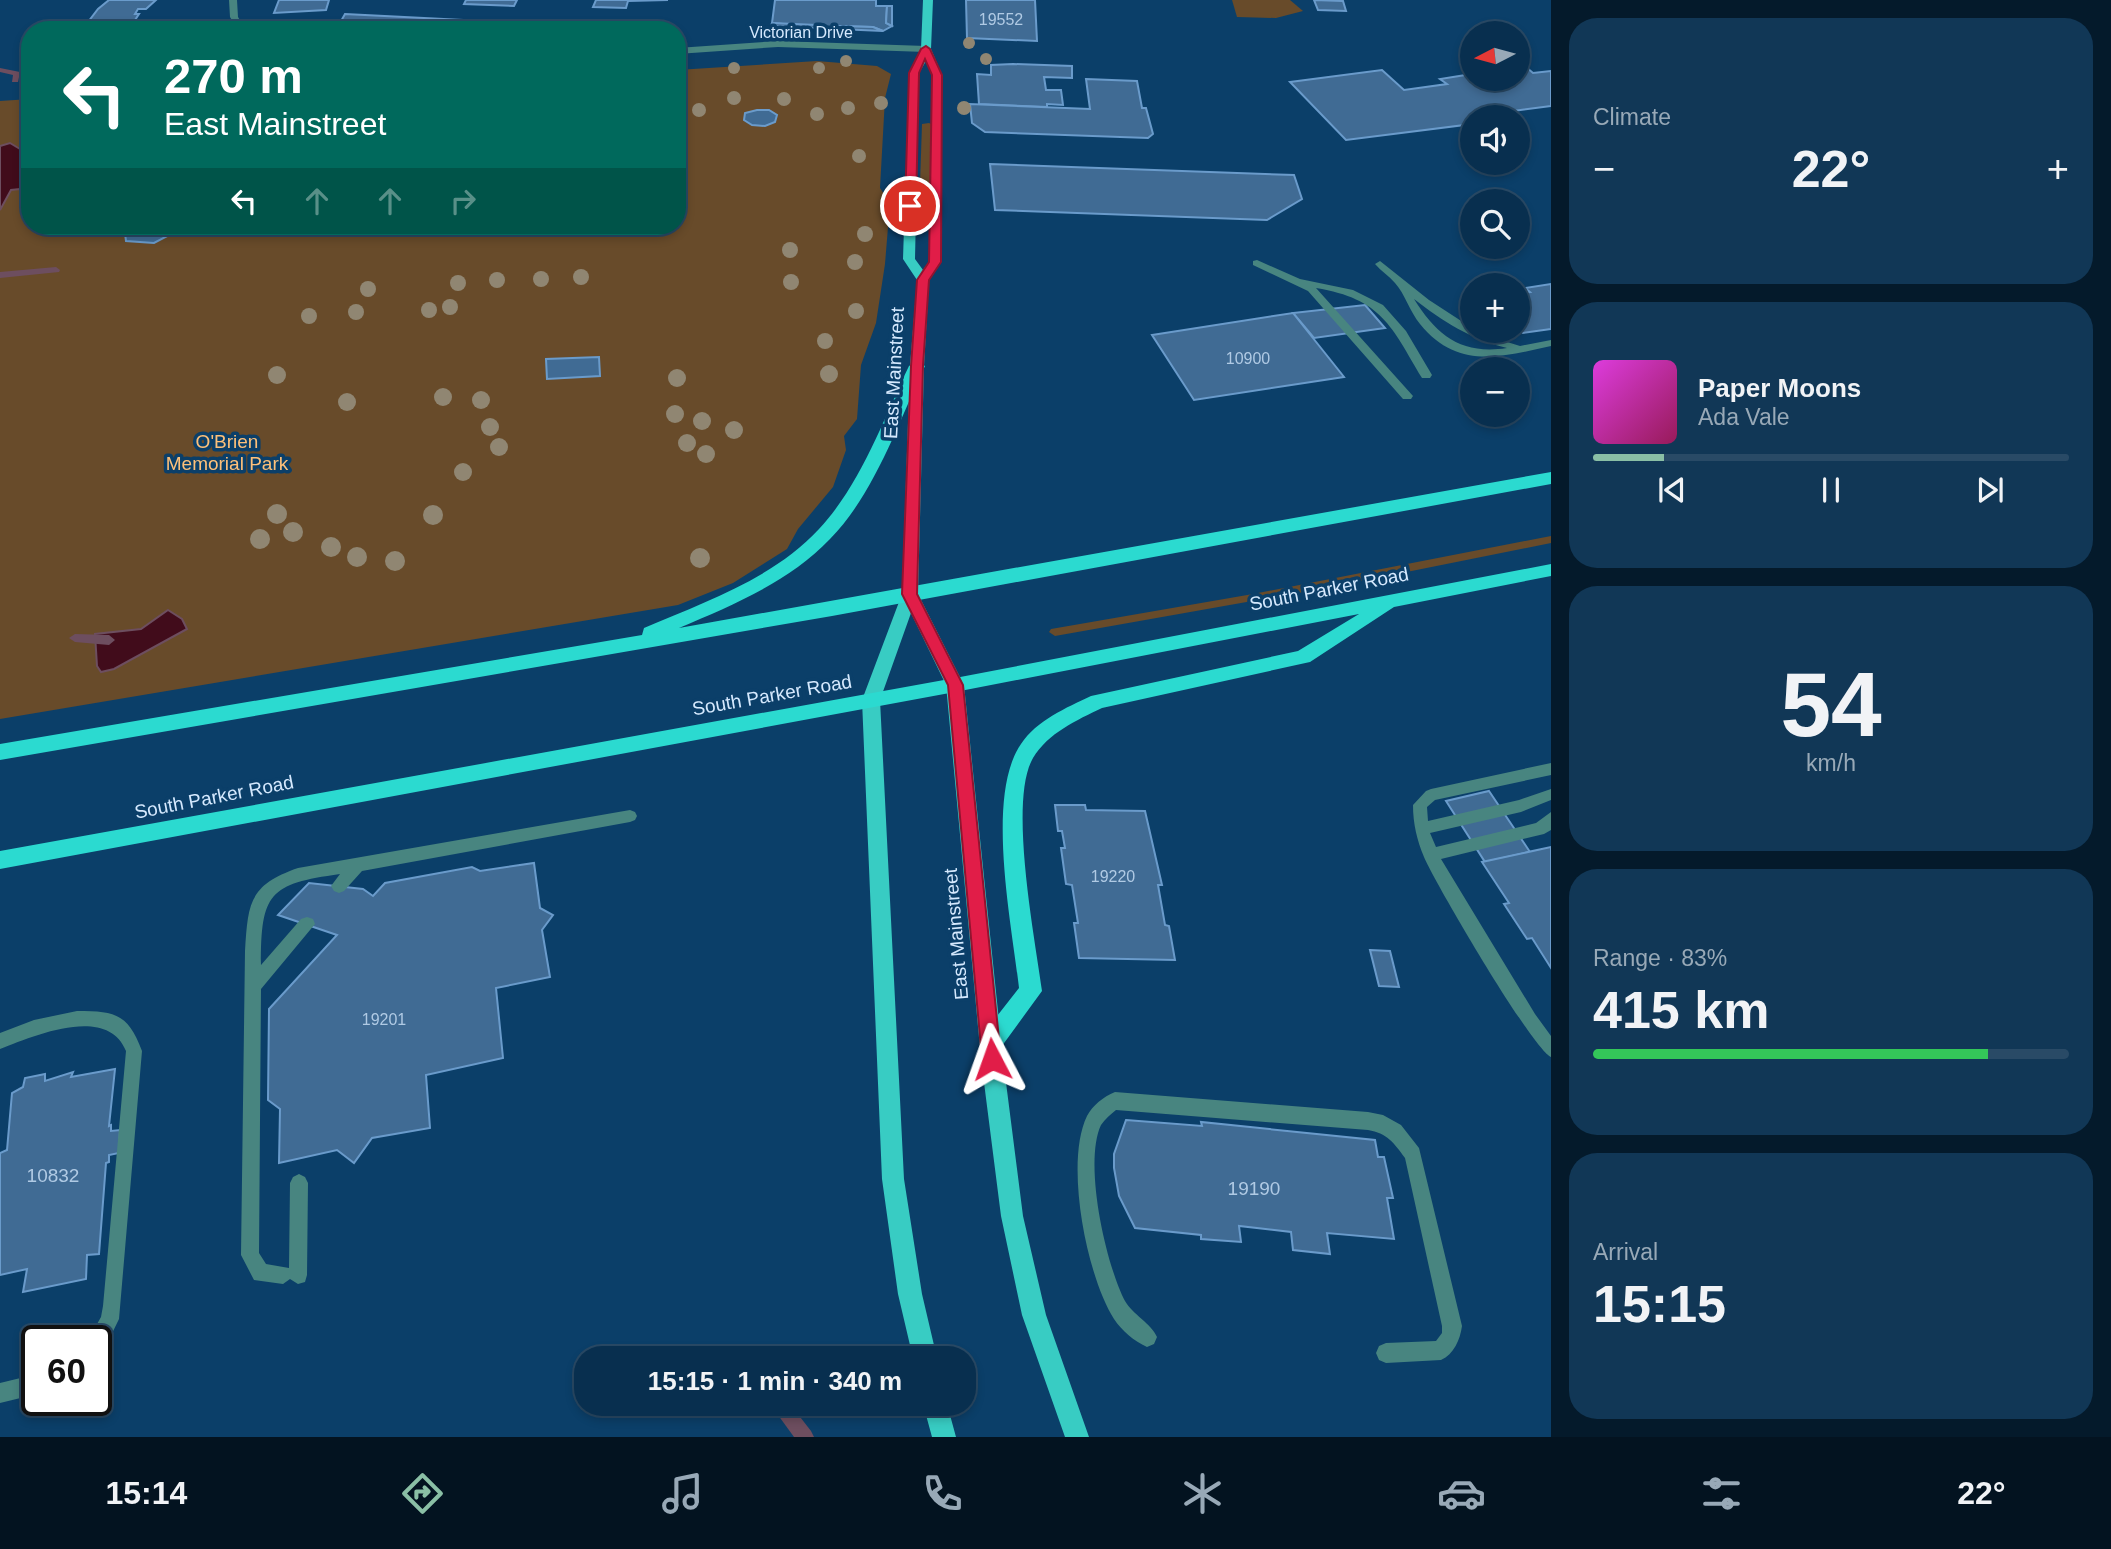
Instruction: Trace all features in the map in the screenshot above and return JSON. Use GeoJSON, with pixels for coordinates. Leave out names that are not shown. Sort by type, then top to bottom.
{"type":"FeatureCollection","features":[{"type":"Feature","properties":{"kind":"highway"},"geometry":{"type":"LineString","coordinates":[[617,646],[711,607],[752,586],[791,561],[825,533],[858,483],[917,366]]}},
{"type":"Feature","properties":{"kind":"highway"},"geometry":{"type":"LineString","coordinates":[[0,752],[617,646],[1551,478]]}},
{"type":"Feature","properties":{"kind":"highway","name":"South Parker Road"},"geometry":{"type":"LineString","coordinates":[[0,860],[955,685],[1551,570]]}},
{"type":"Feature","properties":{"kind":"highway"},"geometry":{"type":"LineString","coordinates":[[1515,577],[1551,583]]}},
{"type":"Feature","properties":{"kind":"highway"},"geometry":{"type":"LineString","coordinates":[[991,1042],[1031,991],[1010,801],[1021,761],[1036,737],[1068,713],[1098,701],[1303,657],[1396,599]]}},
{"type":"Feature","properties":{"kind":"main road","name":"East Mainstreet"},"geometry":{"type":"LineString","coordinates":[[923,280],[909,259],[914,73],[926,49],[928,0]]}},
{"type":"Feature","properties":{"kind":"main road","name":"East Mainstreet"},"geometry":{"type":"LineString","coordinates":[[922,1346],[910,1294],[893,1179],[871,700],[910,594],[917,366],[923,280],[935,262],[937,75],[926,49]]}},
{"type":"Feature","properties":{"kind":"main road","name":"East Mainstreet"},"geometry":{"type":"LineString","coordinates":[[910,594],[955,685],[1005,1171],[1034,1315],[1077,1437]]}},
{"type":"Feature","properties":{"kind":"main road"},"geometry":{"type":"LineString","coordinates":[[938,1416],[944,1437]]}},
{"type":"Feature","properties":{"kind":"street"},"geometry":{"type":"LineString","coordinates":[[233,0],[236,21]]}},
{"type":"Feature","properties":{"kind":"street","name":"Victorian Drive"},"geometry":{"type":"LineString","coordinates":[[686,50],[778,44],[926,49]]}},
{"type":"Feature","properties":{"kind":"street"},"geometry":{"type":"LineString","coordinates":[[1256,263],[1282,277],[1335,287],[1371,299],[1385,310],[1399,327],[1426,375]]}},
{"type":"Feature","properties":{"kind":"street"},"geometry":{"type":"LineString","coordinates":[[1380,264],[1402,285],[1440,312],[1491,342],[1523,348]]}},
{"type":"Feature","properties":{"kind":"street"},"geometry":{"type":"LineString","coordinates":[[1297,281],[1311,289],[1407,396]]}},
{"type":"Feature","properties":{"kind":"street"},"geometry":{"type":"LineString","coordinates":[[1402,285],[1410,304],[1422,320],[1450,345],[1490,354],[1551,343]]}},
{"type":"Feature","properties":{"kind":"street"},"geometry":{"type":"LineString","coordinates":[[1421,829],[1550,798],[1548,770],[1431,795],[1420,804],[1421,829],[1432,855],[1529,1020],[1551,1049]]}},
{"type":"Feature","properties":{"kind":"street"},"geometry":{"type":"LineString","coordinates":[[299,1183],[291,1275],[261,1273],[250,1255],[253,929],[257,904],[265,891],[277,881],[296,873],[358,865],[630,817]]}},
{"type":"Feature","properties":{"kind":"street"},"geometry":{"type":"LineString","coordinates":[[1432,855],[1539,829],[1548,824],[1551,818]]}},
{"type":"Feature","properties":{"kind":"street"},"geometry":{"type":"LineString","coordinates":[[339,886],[358,865]]}},
{"type":"Feature","properties":{"kind":"street"},"geometry":{"type":"LineString","coordinates":[[253,986],[307,924]]}},
{"type":"Feature","properties":{"kind":"street"},"geometry":{"type":"LineString","coordinates":[[0,1041],[41,1027],[94,1018],[117,1023],[126,1029],[132,1040],[134,1051],[112,1306],[107,1325]]}},
{"type":"Feature","properties":{"kind":"street"},"geometry":{"type":"LineString","coordinates":[[1147,1337],[1129,1324],[1115,1303],[1094,1237],[1088,1141],[1098,1115],[1115,1101],[1368,1121],[1383,1124],[1395,1131],[1413,1154],[1452,1326],[1451,1336],[1441,1350],[1386,1353]]}},
{"type":"Feature","properties":{"kind":"street"},"geometry":{"type":"LineString","coordinates":[[0,1393],[21,1388]]}},
{"type":"Feature","properties":{"kind":"green space"},"geometry":{"type":"Polygon","coordinates":[[[1232,0],[1290,0],[1303,11],[1276,18],[1237,17],[1232,0]]]}},
{"type":"Feature","properties":{"kind":"green space","name":"O'Brien Memorial Park"},"geometry":{"type":"Polygon","coordinates":[[[817,61],[877,66],[891,74],[885,98],[880,188],[890,203],[885,264],[876,323],[861,365],[857,419],[844,436],[846,450],[833,487],[798,529],[787,549],[733,583],[678,605],[0,719],[0,101],[21,100],[21,235],[686,235],[686,69],[817,61]]]}},
{"type":"Feature","properties":{"kind":"green space"},"geometry":{"type":"Polygon","coordinates":[[[929,123],[931,184],[925,186],[920,184],[922,124],[929,123]]]}},
{"type":"Feature","properties":{"kind":"green space"},"geometry":{"type":"Polygon","coordinates":[[[1551,536],[1551,543],[1337,586],[1055,636],[1049,632],[1051,629],[1253,594],[1551,536]]]}},
{"type":"Feature","properties":{"kind":"shaded area"},"geometry":{"type":"Polygon","coordinates":[[[10,143],[21,150],[21,190],[11,190],[0,210],[0,146],[10,143]]]}},
{"type":"Feature","properties":{"kind":"shaded area"},"geometry":{"type":"Polygon","coordinates":[[[168,610],[182,619],[187,629],[114,669],[101,672],[97,666],[95,634],[141,629],[168,610]]]}},
{"type":"Feature","properties":{"kind":"building"},"geometry":{"type":"Polygon","coordinates":[[[109,0],[156,0],[146,9],[138,9],[135,14],[139,14],[134,21],[89,21],[109,0]]]}},
{"type":"Feature","properties":{"kind":"building"},"geometry":{"type":"Polygon","coordinates":[[[279,0],[329,0],[326,10],[274,13],[279,0]]]}},
{"type":"Feature","properties":{"kind":"building"},"geometry":{"type":"Polygon","coordinates":[[[466,0],[517,0],[514,6],[464,4],[466,0]]]}},
{"type":"Feature","properties":{"kind":"building"},"geometry":{"type":"Polygon","coordinates":[[[596,0],[668,0],[628,1],[626,8],[593,7],[596,0]]]}},
{"type":"Feature","properties":{"kind":"building"},"geometry":{"type":"Polygon","coordinates":[[[775,0],[876,0],[876,6],[887,6],[886,23],[892,26],[883,31],[873,27],[839,26],[839,29],[772,23],[775,0]]]}},
{"type":"Feature","properties":{"kind":"building"},"geometry":{"type":"Polygon","coordinates":[[[966,0],[1035,0],[1037,41],[967,38],[966,0]]]}},
{"type":"Feature","properties":{"kind":"building"},"geometry":{"type":"Polygon","coordinates":[[[1314,0],[1343,1],[1346,11],[1318,10],[1314,0]]]}},
{"type":"Feature","properties":{"kind":"building"},"geometry":{"type":"Polygon","coordinates":[[[887,6],[892,6],[892,26],[886,23],[887,6]]]}},
{"type":"Feature","properties":{"kind":"building"},"geometry":{"type":"Polygon","coordinates":[[[345,14],[482,21],[341,21],[345,14]]]}},
{"type":"Feature","properties":{"kind":"building"},"geometry":{"type":"Polygon","coordinates":[[[772,23],[816,25],[816,28],[771,26],[772,23]]]}},
{"type":"Feature","properties":{"kind":"building"},"geometry":{"type":"Polygon","coordinates":[[[839,26],[873,27],[883,31],[839,29],[839,26]]]}},
{"type":"Feature","properties":{"kind":"building"},"geometry":{"type":"Polygon","coordinates":[[[991,65],[1072,66],[1072,78],[1044,77],[1046,90],[1061,90],[1063,105],[1047,104],[1047,107],[979,104],[977,74],[991,75],[991,65]]]}},
{"type":"Feature","properties":{"kind":"building"},"geometry":{"type":"Polygon","coordinates":[[[1382,70],[1404,90],[1447,84],[1440,79],[1460,76],[1460,91],[1530,91],[1530,70],[1533,73],[1551,71],[1551,106],[1530,109],[1530,105],[1460,105],[1460,126],[1346,140],[1290,82],[1382,70]]]}},
{"type":"Feature","properties":{"kind":"building"},"geometry":{"type":"Polygon","coordinates":[[[1086,79],[1137,81],[1142,108],[1146,108],[1153,134],[1148,138],[985,132],[972,123],[970,104],[1090,109],[1086,79]]]}},
{"type":"Feature","properties":{"kind":"building"},"geometry":{"type":"Polygon","coordinates":[[[769,110],[777,115],[775,122],[765,126],[752,125],[744,120],[745,113],[769,110]]]}},
{"type":"Feature","properties":{"kind":"building"},"geometry":{"type":"Polygon","coordinates":[[[990,164],[1294,175],[1302,199],[1267,220],[995,210],[990,164]]]}},
{"type":"Feature","properties":{"kind":"building"},"geometry":{"type":"Polygon","coordinates":[[[125,235],[169,235],[154,243],[126,241],[125,235]]]}},
{"type":"Feature","properties":{"kind":"building"},"geometry":{"type":"Polygon","coordinates":[[[1551,284],[1551,329],[1530,332],[1530,287],[1551,284]]]}},
{"type":"Feature","properties":{"kind":"building"},"geometry":{"type":"Polygon","coordinates":[[[1365,305],[1385,328],[1314,338],[1293,313],[1365,305]]]}},
{"type":"Feature","properties":{"kind":"building"},"geometry":{"type":"Polygon","coordinates":[[[1293,313],[1344,377],[1194,400],[1152,335],[1293,313]]]}},
{"type":"Feature","properties":{"kind":"building"},"geometry":{"type":"Polygon","coordinates":[[[599,357],[600,376],[547,379],[546,359],[599,357]]]}},
{"type":"Feature","properties":{"kind":"building"},"geometry":{"type":"Polygon","coordinates":[[[1489,791],[1530,852],[1485,862],[1446,801],[1489,791]]]}},
{"type":"Feature","properties":{"kind":"building"},"geometry":{"type":"Polygon","coordinates":[[[1055,805],[1085,805],[1086,810],[1145,811],[1162,885],[1158,885],[1165,925],[1169,926],[1175,960],[1079,958],[1074,923],[1078,923],[1072,885],[1066,884],[1061,848],[1065,848],[1062,831],[1058,831],[1055,805]]]}},
{"type":"Feature","properties":{"kind":"building"},"geometry":{"type":"Polygon","coordinates":[[[1551,847],[1551,968],[1532,938],[1527,939],[1504,904],[1509,903],[1482,862],[1551,847]]]}},
{"type":"Feature","properties":{"kind":"building"},"geometry":{"type":"Polygon","coordinates":[[[534,863],[540,908],[553,915],[542,930],[550,977],[496,988],[503,1058],[426,1075],[430,1128],[372,1138],[354,1163],[337,1150],[279,1163],[280,1109],[268,1100],[269,1009],[337,935],[278,915],[309,883],[363,889],[373,896],[385,883],[472,867],[480,871],[534,863]]]}},
{"type":"Feature","properties":{"kind":"building"},"geometry":{"type":"Polygon","coordinates":[[[1370,950],[1390,951],[1399,987],[1379,986],[1370,950]]]}},
{"type":"Feature","properties":{"kind":"building"},"geometry":{"type":"Polygon","coordinates":[[[115,1069],[109,1126],[111,1125],[111,1131],[120,1130],[119,1153],[109,1155],[109,1162],[106,1163],[99,1254],[87,1255],[86,1279],[23,1292],[27,1269],[0,1275],[0,1153],[7,1150],[12,1093],[23,1087],[25,1078],[45,1074],[45,1081],[73,1072],[71,1077],[115,1069]]]}},
{"type":"Feature","properties":{"kind":"building"},"geometry":{"type":"Polygon","coordinates":[[[1126,1120],[1202,1126],[1201,1122],[1375,1140],[1378,1157],[1384,1157],[1393,1198],[1387,1198],[1394,1239],[1327,1233],[1330,1254],[1293,1250],[1291,1232],[1239,1226],[1241,1242],[1201,1239],[1201,1235],[1135,1228],[1119,1196],[1114,1168],[1114,1154],[1126,1120]]]}},
{"type":"Feature","properties":{"kind":"waterway"},"geometry":{"type":"LineString","coordinates":[[0,70],[17,74],[15,80]]}},
{"type":"Feature","properties":{"kind":"waterway"},"geometry":{"type":"LineString","coordinates":[[0,275],[56,270]]}},
{"type":"Feature","properties":{"kind":"waterway"},"geometry":{"type":"LineString","coordinates":[[75,638],[109,640]]}},
{"type":"Feature","properties":{"kind":"waterway"},"geometry":{"type":"LineString","coordinates":[[788,1416],[805,1437]]}},
{"type":"Feature","properties":{"kind":"route"},"geometry":{"type":"LineString","coordinates":[[910,206],[914,73],[926,49],[937,75],[935,262],[923,280],[917,366],[910,594],[955,685],[992,1059]]}}]}
